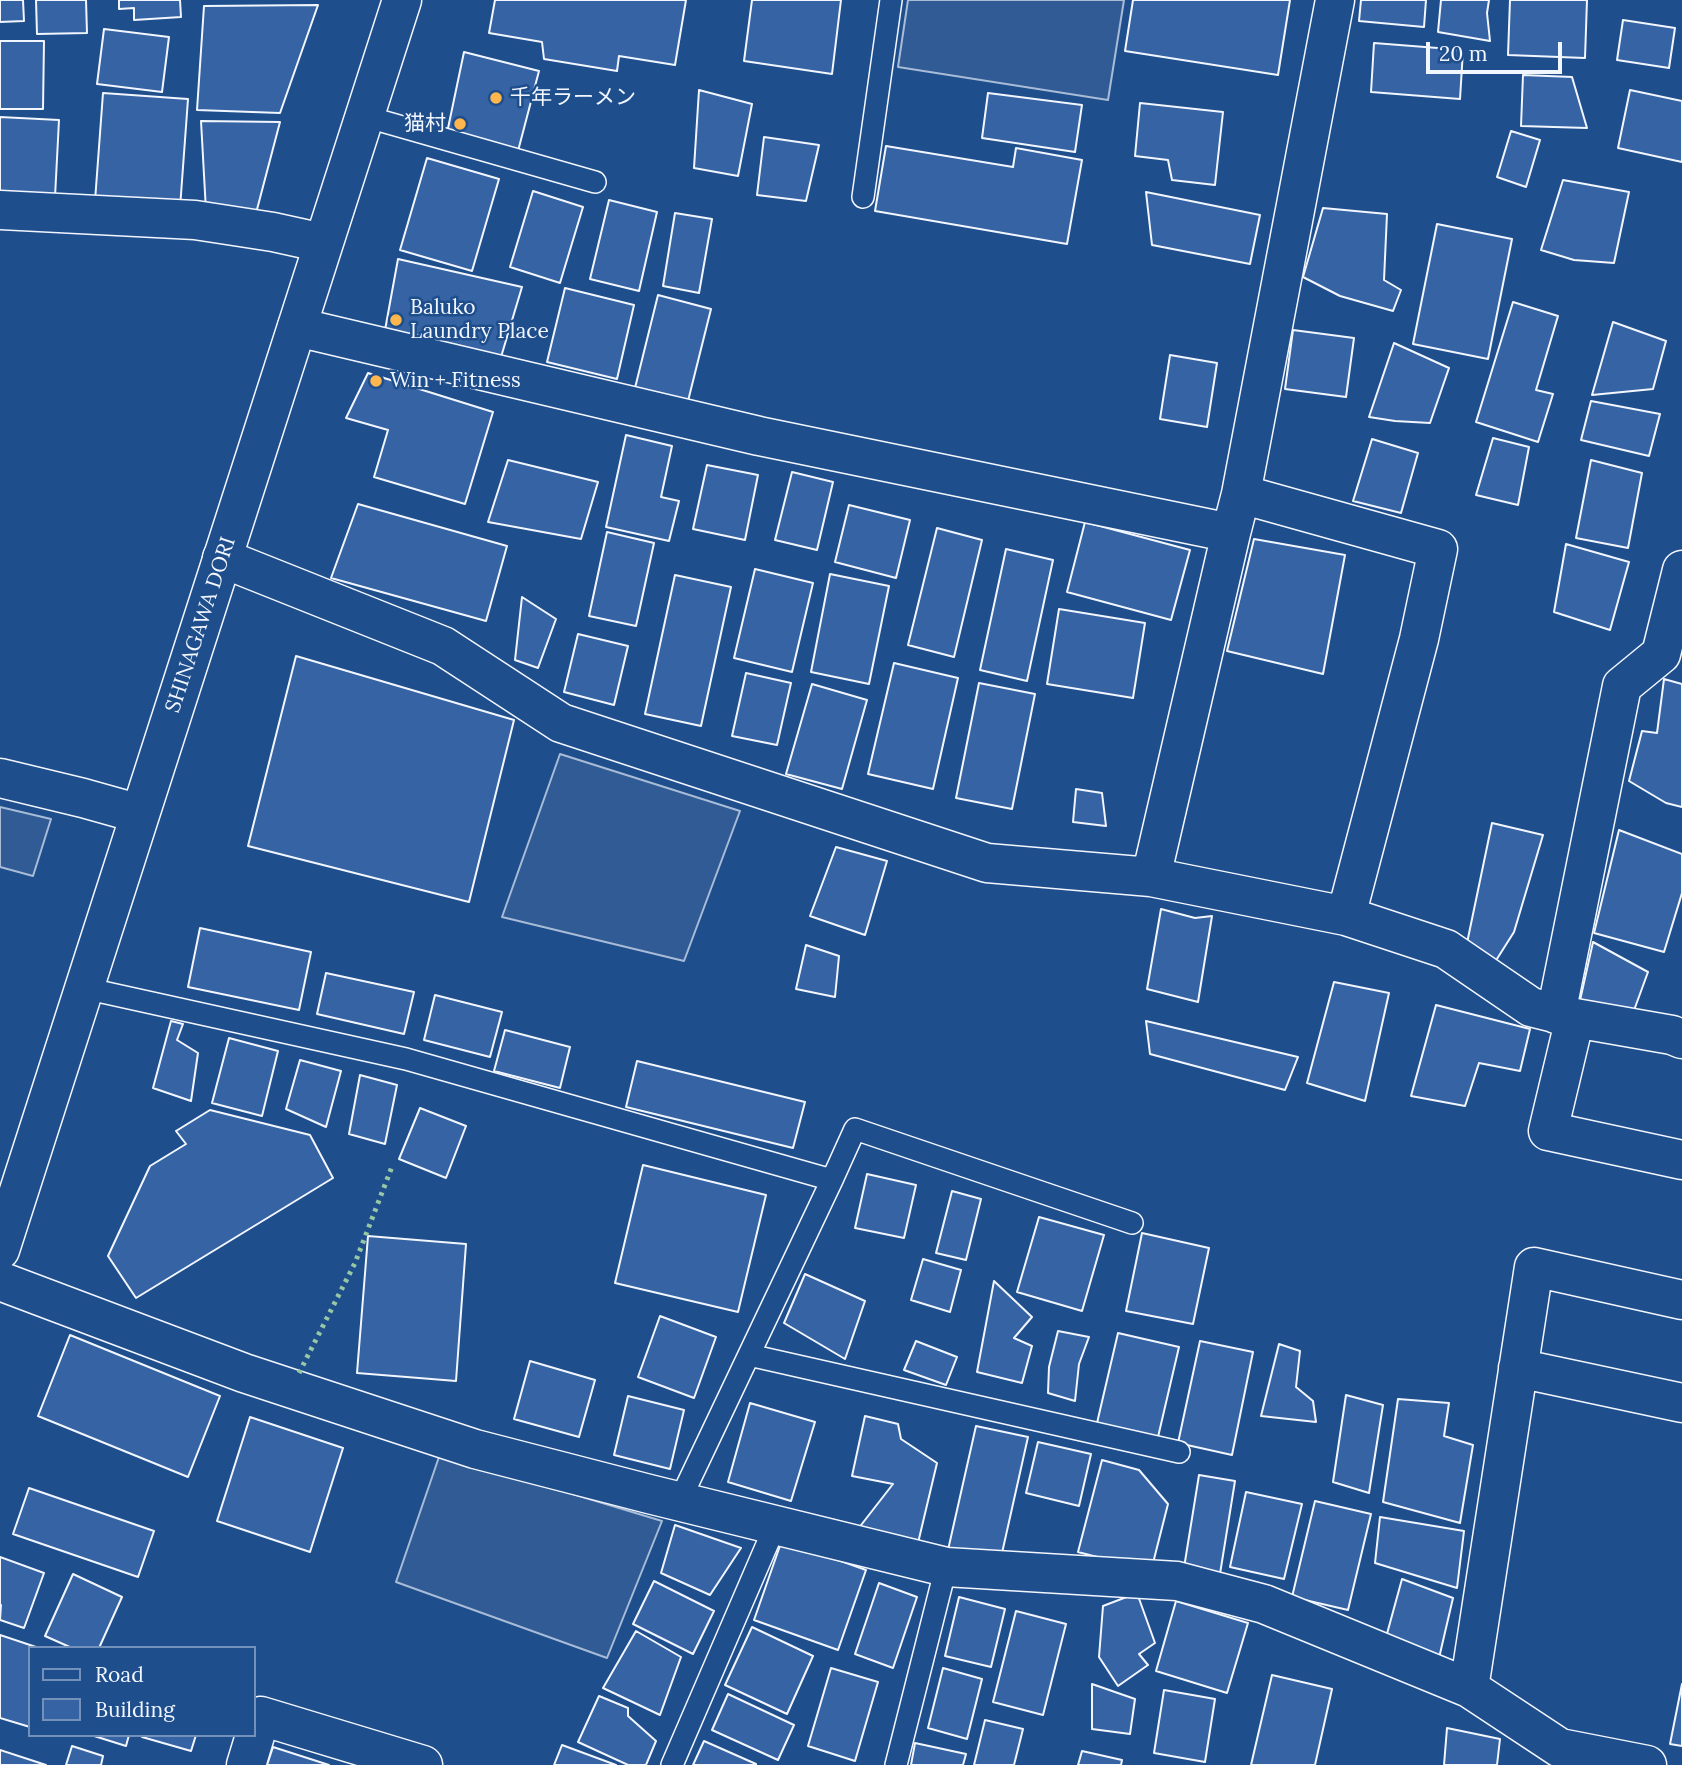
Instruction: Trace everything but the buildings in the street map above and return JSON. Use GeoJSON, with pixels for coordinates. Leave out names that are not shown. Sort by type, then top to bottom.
{"type":"FeatureCollection","features":[{"type":"Feature","properties":{"kind":"street","name":"SHINAGAWA DORI"},"geometry":{"type":"LineString","coordinates":[[0,1250],[402,0]]}},
{"type":"Feature","properties":{"kind":"street"},"geometry":{"type":"LineString","coordinates":[[1151,877],[1241,494],[1335,0]]}},
{"type":"Feature","properties":{"kind":"street"},"geometry":{"type":"LineString","coordinates":[[0,210],[195,220],[323,243]]}},
{"type":"Feature","properties":{"kind":"street"},"geometry":{"type":"LineString","coordinates":[[297,327],[759,436],[1231,533]]}},
{"type":"Feature","properties":{"kind":"street"},"geometry":{"type":"LineString","coordinates":[[1241,494],[1438,549],[1419,639],[1346,916]]}},
{"type":"Feature","properties":{"kind":"street"},"geometry":{"type":"LineString","coordinates":[[222,558],[443,646],[561,723],[987,863],[1151,877],[1346,916],[1446,949],[1531,1007],[1682,1039]]}},
{"type":"Feature","properties":{"kind":"street"},"geometry":{"type":"LineString","coordinates":[[1682,570],[1671,657],[1622,686],[1548,1131],[1682,1160]]}},
{"type":"Feature","properties":{"kind":"street"},"geometry":{"type":"LineString","coordinates":[[0,778],[139,814]]}},
{"type":"Feature","properties":{"kind":"street"},"geometry":{"type":"LineString","coordinates":[[1469,1688],[1534,1267],[1682,1300]]}},
{"type":"Feature","properties":{"kind":"street"},"geometry":{"type":"LineString","coordinates":[[0,1281],[244,1373],[475,1449],[679,1502],[946,1567],[1177,1581],[1264,1604],[1469,1688],[1559,1756],[1647,1765]]}},
{"type":"Feature","properties":{"kind":"street"},"geometry":{"type":"LineString","coordinates":[[1518,1368],[1682,1403]]}},
{"type":"Feature","properties":{"kind":"street"},"geometry":{"type":"LineString","coordinates":[[256,1732],[261,1716],[423,1765]]}},
{"type":"Feature","properties":{"kind":"street"},"geometry":{"type":"LineString","coordinates":[[246,1765],[255,1737]]}},
{"type":"Feature","properties":{"kind":"lane"},"geometry":{"type":"LineString","coordinates":[[863,197],[891,0]]}},
{"type":"Feature","properties":{"kind":"lane"},"geometry":{"type":"LineString","coordinates":[[364,116],[595,182]]}},
{"type":"Feature","properties":{"kind":"lane"},"geometry":{"type":"LineString","coordinates":[[84,988],[406,1059],[832,1180]]}},
{"type":"Feature","properties":{"kind":"lane"},"geometry":{"type":"LineString","coordinates":[[679,1502],[855,1129],[1132,1223]]}},
{"type":"Feature","properties":{"kind":"lane"},"geometry":{"type":"LineString","coordinates":[[749,1355],[1179,1452]]}},
{"type":"Feature","properties":{"kind":"lane"},"geometry":{"type":"LineString","coordinates":[[672,1765],[775,1526]]}},
{"type":"Feature","properties":{"kind":"lane"},"geometry":{"type":"LineString","coordinates":[[895,1765],[946,1567]]}},
{"type":"Feature","properties":{"kind":"shaded area"},"geometry":{"type":"Polygon","coordinates":[[[908,0],[1124,0],[1108,100],[898,67],[908,0]]]}},
{"type":"Feature","properties":{"kind":"shaded area"},"geometry":{"type":"Polygon","coordinates":[[[560,754],[740,811],[684,961],[502,917],[560,754]]]}},
{"type":"Feature","properties":{"kind":"shaded area"},"geometry":{"type":"Polygon","coordinates":[[[0,807],[51,819],[33,876],[0,867],[0,807]]]}},
{"type":"Feature","properties":{"kind":"shaded area"},"geometry":{"type":"Polygon","coordinates":[[[440,1454],[662,1521],[607,1658],[396,1582],[440,1454]]]}},
{"type":"Feature","properties":{"kind":"hedge"},"geometry":{"type":"LineString","coordinates":[[299,1373],[355,1263],[393,1164]]}},
{"type":"Feature","properties":{"kind":"place","name":"千年ラーメン"},"geometry":{"type":"Point","coordinates":[496,98]}},
{"type":"Feature","properties":{"kind":"place","name":"猫村"},"geometry":{"type":"Point","coordinates":[460,124]}},
{"type":"Feature","properties":{"kind":"place","name":"Baluko Laundry Place"},"geometry":{"type":"Point","coordinates":[396,320]}},
{"type":"Feature","properties":{"kind":"place","name":"Win + Fitness"},"geometry":{"type":"Point","coordinates":[376,381]}}]}
